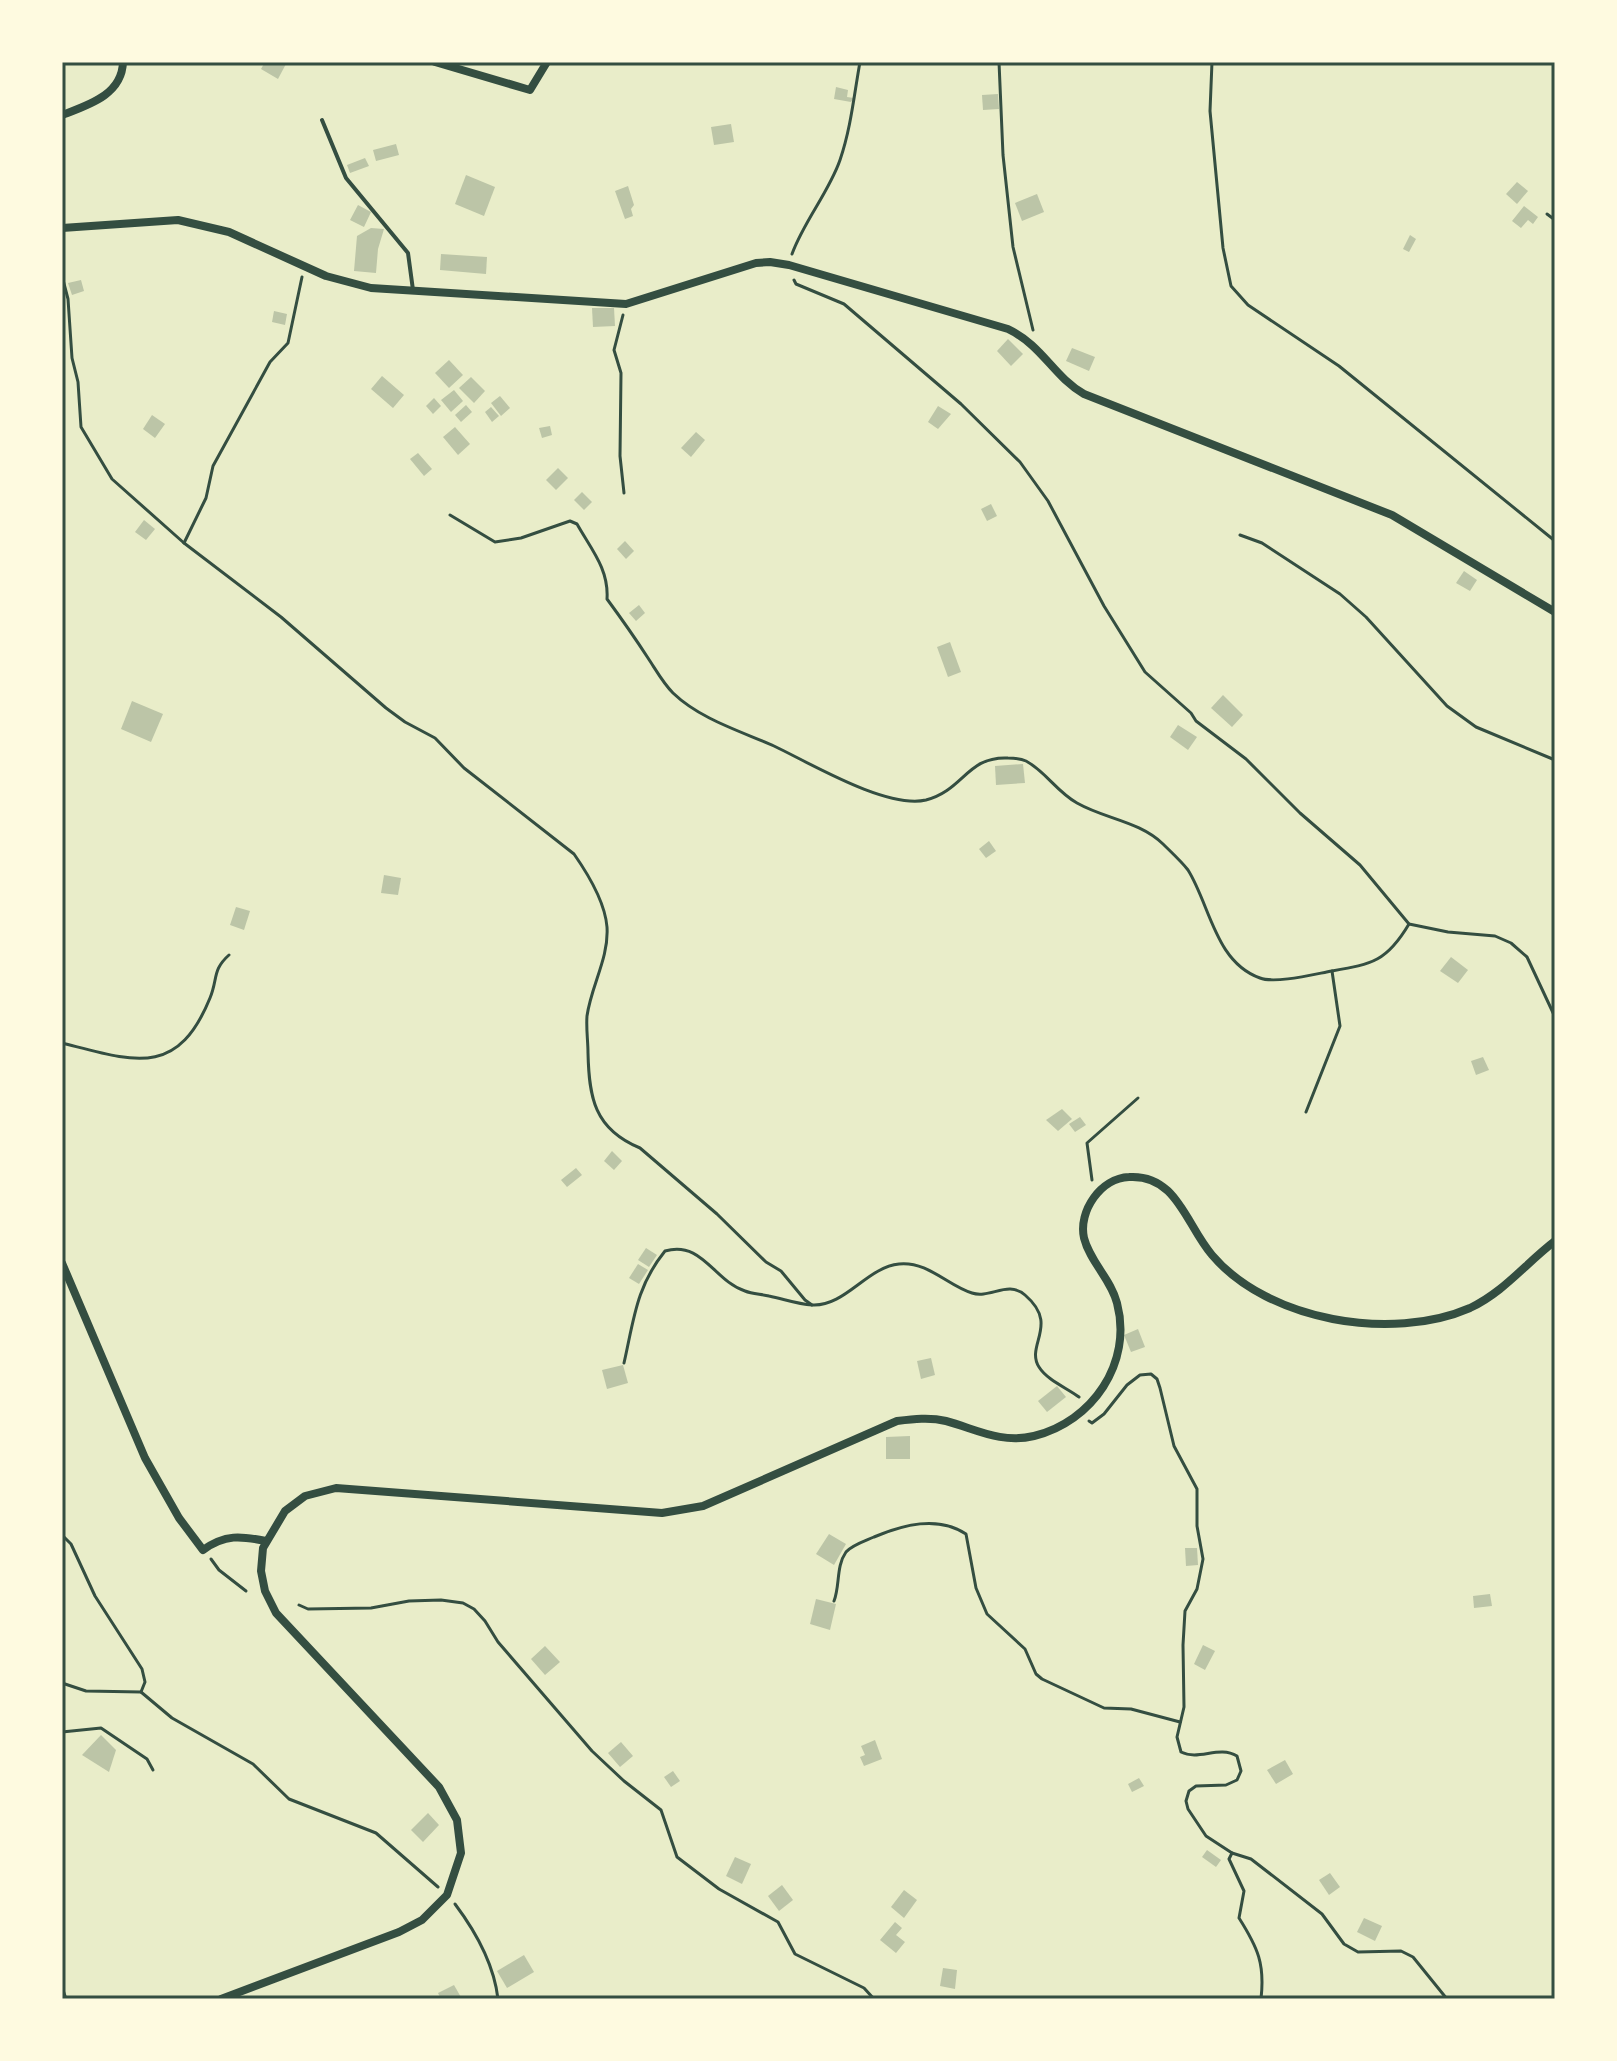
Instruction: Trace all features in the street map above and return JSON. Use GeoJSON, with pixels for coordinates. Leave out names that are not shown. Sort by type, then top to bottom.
{"type":"FeatureCollection","features":[{"type":"Feature","properties":{"kind":"street"},"geometry":{"type":"LineString","coordinates":[[62,115],[103,98],[122,72],[123,62]]}},
{"type":"Feature","properties":{"kind":"street"},"geometry":{"type":"LineString","coordinates":[[435,62],[530,90],[547,62]]}},
{"type":"Feature","properties":{"kind":"street"},"geometry":{"type":"LineString","coordinates":[[62,228],[178,220],[229,232],[326,276],[371,288],[626,304],[756,263],[789,265],[1008,329],[1036,346],[1073,388],[1084,394],[1392,515],[1555,612]]}},
{"type":"Feature","properties":{"kind":"street"},"geometry":{"type":"LineString","coordinates":[[221,1999],[399,1932],[422,1920],[447,1895],[461,1853],[460,1836],[451,1807],[439,1787],[276,1613],[265,1591],[261,1571],[266,1541],[278,1520],[305,1496],[336,1488],[662,1513],[703,1506],[897,1421],[943,1420],[986,1435],[1016,1439],[1051,1431],[1080,1415],[1090,1405],[1107,1382],[1117,1355],[1121,1325],[1117,1301],[1084,1237],[1085,1218],[1095,1196],[1105,1186],[1125,1177],[1145,1177],[1162,1184],[1176,1197],[1193,1230],[1213,1256],[1236,1277],[1283,1304],[1318,1315],[1412,1324],[1442,1318],[1471,1307],[1501,1290],[1555,1241]]}},
{"type":"Feature","properties":{"kind":"street"},"geometry":{"type":"LineString","coordinates":[[62,1263],[145,1458],[179,1518],[203,1550],[214,1541],[228,1536],[266,1541]]}},
{"type":"Feature","properties":{"kind":"lane"},"geometry":{"type":"LineString","coordinates":[[322,120],[346,178],[408,253],[413,292]]}},
{"type":"Feature","properties":{"kind":"path"},"geometry":{"type":"LineString","coordinates":[[860,62],[851,123],[840,163],[800,234],[789,265],[796,284],[844,304],[961,404],[1020,462],[1048,501],[1104,606],[1145,672],[1211,734],[1246,759],[1300,813],[1360,865],[1409,924],[1448,932],[1495,936],[1511,943],[1527,957],[1555,1017]]}},
{"type":"Feature","properties":{"kind":"path"},"geometry":{"type":"LineString","coordinates":[[999,62],[1003,155],[1013,247],[1036,346]]}},
{"type":"Feature","properties":{"kind":"path"},"geometry":{"type":"LineString","coordinates":[[1212,62],[1210,111],[1223,248],[1231,286],[1248,305],[1339,366],[1387,403],[1555,541]]}},
{"type":"Feature","properties":{"kind":"path"},"geometry":{"type":"LineString","coordinates":[[1547,214],[1555,220]]}},
{"type":"Feature","properties":{"kind":"path"},"geometry":{"type":"LineString","coordinates":[[184,543],[206,498],[213,466],[270,362],[288,343],[305,265]]}},
{"type":"Feature","properties":{"kind":"path"},"geometry":{"type":"LineString","coordinates":[[62,276],[68,299],[72,358],[78,382],[77,403],[85,435],[112,479],[184,543],[281,617],[386,708],[435,738],[464,768],[574,854],[596,892],[607,924],[604,957],[587,1018],[589,1085],[598,1114],[717,1214],[766,1262],[781,1271],[812,1305]]}},
{"type":"Feature","properties":{"kind":"path"},"geometry":{"type":"LineString","coordinates":[[624,493],[620,456],[621,373],[614,350],[626,304]]}},
{"type":"Feature","properties":{"kind":"path"},"geometry":{"type":"LineString","coordinates":[[450,515],[495,542],[521,538],[570,521],[577,524],[603,568],[608,581],[607,599],[671,691],[702,714],[854,785],[890,797],[921,801],[942,795],[956,786],[976,764],[984,760],[992,757],[1022,759],[1062,794],[1080,805],[1149,831],[1188,870],[1217,936],[1227,951],[1244,969],[1261,979],[1332,971],[1381,960],[1396,945],[1409,924]]}},
{"type":"Feature","properties":{"kind":"path"},"geometry":{"type":"LineString","coordinates":[[1240,535],[1262,543],[1340,594],[1366,617],[1447,706],[1476,727],[1555,760]]}},
{"type":"Feature","properties":{"kind":"path"},"geometry":{"type":"LineString","coordinates":[[62,1043],[139,1058],[155,1058],[171,1052],[183,1045],[194,1032],[213,990],[217,966],[229,955]]}},
{"type":"Feature","properties":{"kind":"path"},"geometry":{"type":"LineString","coordinates":[[1306,1112],[1340,1026],[1332,971]]}},
{"type":"Feature","properties":{"kind":"path"},"geometry":{"type":"LineString","coordinates":[[1095,1196],[1087,1143],[1138,1098]]}},
{"type":"Feature","properties":{"kind":"path"},"geometry":{"type":"LineString","coordinates":[[624,1363],[641,1288],[650,1269],[665,1251],[687,1249],[704,1259],[729,1283],[744,1291],[812,1305],[830,1302],[878,1272],[899,1264],[938,1274],[977,1295],[1015,1289],[1033,1303],[1042,1320],[1043,1329],[1035,1355],[1039,1367],[1090,1405]]}},
{"type":"Feature","properties":{"kind":"path"},"geometry":{"type":"LineString","coordinates":[[1080,1415],[1092,1423],[1104,1414],[1127,1385],[1140,1375],[1151,1374],[1160,1388],[1174,1446],[1197,1489],[1196,1514],[1202,1574],[1185,1611],[1184,1707],[1177,1737],[1181,1752],[1196,1755],[1228,1751],[1237,1756],[1240,1763],[1237,1780],[1226,1785],[1196,1786],[1189,1791],[1186,1801],[1188,1809],[1206,1836],[1232,1853],[1251,1859],[1322,1914],[1344,1944],[1358,1952],[1401,1951],[1413,1957],[1447,1999]]}},
{"type":"Feature","properties":{"kind":"path"},"geometry":{"type":"LineString","coordinates":[[834,1601],[839,1588],[841,1562],[850,1549],[911,1523],[958,1529],[966,1534],[976,1588],[987,1614],[1025,1649],[1036,1674],[1104,1708],[1131,1709],[1180,1722]]}},
{"type":"Feature","properties":{"kind":"path"},"geometry":{"type":"LineString","coordinates":[[62,1535],[71,1544],[95,1596],[142,1669],[145,1682],[141,1692]]}},
{"type":"Feature","properties":{"kind":"path"},"geometry":{"type":"LineString","coordinates":[[203,1550],[219,1570],[246,1591]]}},
{"type":"Feature","properties":{"kind":"path"},"geometry":{"type":"LineString","coordinates":[[299,1605],[308,1609],[371,1608],[409,1601],[441,1600],[463,1603],[474,1609],[498,1642],[592,1751],[661,1810],[677,1857],[719,1889],[778,1922],[795,1954],[864,1988],[874,1999]]}},
{"type":"Feature","properties":{"kind":"path"},"geometry":{"type":"LineString","coordinates":[[62,1683],[86,1691],[141,1692],[172,1718],[253,1764],[289,1799],[376,1833],[447,1895],[478,1938],[490,1963],[498,1999]]}},
{"type":"Feature","properties":{"kind":"path"},"geometry":{"type":"LineString","coordinates":[[62,1732],[101,1728],[147,1759],[153,1770]]}},
{"type":"Feature","properties":{"kind":"path"},"geometry":{"type":"LineString","coordinates":[[1232,1853],[1229,1859],[1244,1891],[1239,1918],[1263,1966],[1261,1999]]}},
{"type":"Feature","properties":{"kind":"path"},"geometry":{"type":"LineString","coordinates":[[62,1987],[66,1999]]}},
{"type":"Feature","properties":{"kind":"building"},"geometry":{"type":"Polygon","coordinates":[[[265,62],[287,62],[278,79],[261,69],[265,62]]]}},
{"type":"Feature","properties":{"kind":"building"},"geometry":{"type":"Polygon","coordinates":[[[836,87],[848,90],[847,97],[854,98],[851,102],[834,99],[836,87]]]}},
{"type":"Feature","properties":{"kind":"building"},"geometry":{"type":"Polygon","coordinates":[[[998,94],[999,109],[983,110],[982,95],[998,94]]]}},
{"type":"Feature","properties":{"kind":"building"},"geometry":{"type":"Polygon","coordinates":[[[731,124],[734,142],[714,145],[711,127],[731,124]]]}},
{"type":"Feature","properties":{"kind":"building"},"geometry":{"type":"Polygon","coordinates":[[[396,144],[399,155],[376,161],[373,150],[396,144]]]}},
{"type":"Feature","properties":{"kind":"building"},"geometry":{"type":"Polygon","coordinates":[[[365,158],[369,166],[350,173],[347,165],[365,158]]]}},
{"type":"Feature","properties":{"kind":"building"},"geometry":{"type":"Polygon","coordinates":[[[466,175],[495,187],[484,216],[455,204],[466,175]]]}},
{"type":"Feature","properties":{"kind":"building"},"geometry":{"type":"Polygon","coordinates":[[[1517,182],[1528,191],[1517,204],[1506,194],[1517,182]]]}},
{"type":"Feature","properties":{"kind":"building"},"geometry":{"type":"Polygon","coordinates":[[[628,186],[634,205],[631,209],[633,216],[625,219],[615,191],[628,186]]]}},
{"type":"Feature","properties":{"kind":"building"},"geometry":{"type":"Polygon","coordinates":[[[1037,194],[1044,212],[1022,221],[1015,203],[1037,194]]]}},
{"type":"Feature","properties":{"kind":"building"},"geometry":{"type":"Polygon","coordinates":[[[358,205],[371,212],[364,227],[350,220],[358,205]]]}},
{"type":"Feature","properties":{"kind":"building"},"geometry":{"type":"Polygon","coordinates":[[[1524,206],[1538,217],[1533,224],[1528,220],[1521,228],[1512,221],[1524,206]]]}},
{"type":"Feature","properties":{"kind":"building"},"geometry":{"type":"Polygon","coordinates":[[[371,228],[384,229],[376,273],[354,271],[357,236],[371,228]]]}},
{"type":"Feature","properties":{"kind":"building"},"geometry":{"type":"Polygon","coordinates":[[[1410,235],[1416,239],[1409,252],[1403,249],[1410,235]]]}},
{"type":"Feature","properties":{"kind":"building"},"geometry":{"type":"Polygon","coordinates":[[[441,254],[487,257],[486,274],[440,270],[441,254]]]}},
{"type":"Feature","properties":{"kind":"building"},"geometry":{"type":"Polygon","coordinates":[[[81,280],[84,291],[72,295],[68,283],[81,280]]]}},
{"type":"Feature","properties":{"kind":"building"},"geometry":{"type":"Polygon","coordinates":[[[592,308],[614,308],[615,326],[593,327],[592,308]]]}},
{"type":"Feature","properties":{"kind":"building"},"geometry":{"type":"Polygon","coordinates":[[[274,311],[287,314],[285,325],[272,322],[274,311]]]}},
{"type":"Feature","properties":{"kind":"building"},"geometry":{"type":"Polygon","coordinates":[[[1008,339],[1023,354],[1011,366],[997,351],[1008,339]]]}},
{"type":"Feature","properties":{"kind":"building"},"geometry":{"type":"Polygon","coordinates":[[[1072,348],[1095,357],[1089,371],[1066,361],[1072,348]]]}},
{"type":"Feature","properties":{"kind":"building"},"geometry":{"type":"Polygon","coordinates":[[[449,360],[463,375],[449,388],[435,373],[449,360]]]}},
{"type":"Feature","properties":{"kind":"building"},"geometry":{"type":"Polygon","coordinates":[[[382,376],[404,395],[393,408],[371,389],[382,376]]]}},
{"type":"Feature","properties":{"kind":"building"},"geometry":{"type":"Polygon","coordinates":[[[471,377],[485,391],[474,403],[459,388],[471,377]]]}},
{"type":"Feature","properties":{"kind":"building"},"geometry":{"type":"Polygon","coordinates":[[[454,390],[463,401],[451,412],[441,400],[454,390]]]}},
{"type":"Feature","properties":{"kind":"building"},"geometry":{"type":"Polygon","coordinates":[[[500,396],[510,408],[501,416],[491,403],[500,396]]]}},
{"type":"Feature","properties":{"kind":"building"},"geometry":{"type":"Polygon","coordinates":[[[434,398],[441,406],[433,414],[426,406],[434,398]]]}},
{"type":"Feature","properties":{"kind":"building"},"geometry":{"type":"Polygon","coordinates":[[[466,405],[472,412],[461,422],[455,415],[466,405]]]}},
{"type":"Feature","properties":{"kind":"building"},"geometry":{"type":"Polygon","coordinates":[[[938,406],[951,414],[938,429],[928,422],[938,406]]]}},
{"type":"Feature","properties":{"kind":"building"},"geometry":{"type":"Polygon","coordinates":[[[491,407],[499,416],[492,422],[485,412],[491,407]]]}},
{"type":"Feature","properties":{"kind":"building"},"geometry":{"type":"Polygon","coordinates":[[[152,415],[165,424],[155,438],[143,429],[152,415]]]}},
{"type":"Feature","properties":{"kind":"building"},"geometry":{"type":"Polygon","coordinates":[[[550,426],[552,435],[542,438],[539,428],[550,426]]]}},
{"type":"Feature","properties":{"kind":"building"},"geometry":{"type":"Polygon","coordinates":[[[455,427],[470,444],[458,455],[443,437],[455,427]]]}},
{"type":"Feature","properties":{"kind":"building"},"geometry":{"type":"Polygon","coordinates":[[[696,432],[705,440],[691,457],[681,448],[696,432]]]}},
{"type":"Feature","properties":{"kind":"building"},"geometry":{"type":"Polygon","coordinates":[[[418,453],[432,469],[424,476],[410,459],[418,453]]]}},
{"type":"Feature","properties":{"kind":"building"},"geometry":{"type":"Polygon","coordinates":[[[558,468],[568,478],[556,490],[546,480],[558,468]]]}},
{"type":"Feature","properties":{"kind":"building"},"geometry":{"type":"Polygon","coordinates":[[[582,492],[592,502],[584,510],[574,500],[582,492]]]}},
{"type":"Feature","properties":{"kind":"building"},"geometry":{"type":"Polygon","coordinates":[[[991,504],[997,516],[987,521],[981,509],[991,504]]]}},
{"type":"Feature","properties":{"kind":"building"},"geometry":{"type":"Polygon","coordinates":[[[144,520],[155,529],[146,540],[135,532],[144,520]]]}},
{"type":"Feature","properties":{"kind":"building"},"geometry":{"type":"Polygon","coordinates":[[[625,541],[634,551],[626,559],[617,549],[625,541]]]}},
{"type":"Feature","properties":{"kind":"building"},"geometry":{"type":"Polygon","coordinates":[[[1464,571],[1477,580],[1470,591],[1456,583],[1464,571]]]}},
{"type":"Feature","properties":{"kind":"building"},"geometry":{"type":"Polygon","coordinates":[[[639,605],[645,613],[636,621],[629,613],[639,605]]]}},
{"type":"Feature","properties":{"kind":"building"},"geometry":{"type":"Polygon","coordinates":[[[950,642],[961,672],[948,677],[937,647],[950,642]]]}},
{"type":"Feature","properties":{"kind":"building"},"geometry":{"type":"Polygon","coordinates":[[[1223,695],[1243,715],[1232,727],[1211,708],[1223,695]]]}},
{"type":"Feature","properties":{"kind":"building"},"geometry":{"type":"Polygon","coordinates":[[[132,701],[163,714],[151,742],[121,729],[132,701]]]}},
{"type":"Feature","properties":{"kind":"building"},"geometry":{"type":"Polygon","coordinates":[[[1178,725],[1197,737],[1188,750],[1170,737],[1178,725]]]}},
{"type":"Feature","properties":{"kind":"building"},"geometry":{"type":"Polygon","coordinates":[[[1023,764],[1025,783],[996,785],[995,766],[1023,764]]]}},
{"type":"Feature","properties":{"kind":"building"},"geometry":{"type":"Polygon","coordinates":[[[989,841],[996,851],[986,858],[979,849],[989,841]]]}},
{"type":"Feature","properties":{"kind":"building"},"geometry":{"type":"Polygon","coordinates":[[[384,875],[401,878],[398,895],[381,893],[384,875]]]}},
{"type":"Feature","properties":{"kind":"building"},"geometry":{"type":"Polygon","coordinates":[[[236,907],[250,911],[244,930],[230,925],[236,907]]]}},
{"type":"Feature","properties":{"kind":"building"},"geometry":{"type":"Polygon","coordinates":[[[1451,957],[1468,970],[1458,983],[1440,971],[1451,957]]]}},
{"type":"Feature","properties":{"kind":"building"},"geometry":{"type":"Polygon","coordinates":[[[1483,1057],[1489,1070],[1476,1075],[1471,1061],[1483,1057]]]}},
{"type":"Feature","properties":{"kind":"building"},"geometry":{"type":"Polygon","coordinates":[[[1062,1109],[1072,1119],[1058,1131],[1046,1120],[1062,1109]]]}},
{"type":"Feature","properties":{"kind":"building"},"geometry":{"type":"Polygon","coordinates":[[[1080,1117],[1086,1125],[1075,1132],[1069,1124],[1080,1117]]]}},
{"type":"Feature","properties":{"kind":"building"},"geometry":{"type":"Polygon","coordinates":[[[612,1151],[622,1161],[614,1170],[604,1161],[612,1151]]]}},
{"type":"Feature","properties":{"kind":"building"},"geometry":{"type":"Polygon","coordinates":[[[576,1168],[582,1175],[567,1187],[561,1180],[576,1168]]]}},
{"type":"Feature","properties":{"kind":"building"},"geometry":{"type":"Polygon","coordinates":[[[646,1248],[657,1255],[649,1267],[638,1260],[646,1248]]]}},
{"type":"Feature","properties":{"kind":"building"},"geometry":{"type":"Polygon","coordinates":[[[638,1264],[648,1270],[639,1284],[629,1278],[638,1264]]]}},
{"type":"Feature","properties":{"kind":"building"},"geometry":{"type":"Polygon","coordinates":[[[1138,1329],[1145,1347],[1131,1352],[1124,1335],[1138,1329]]]}},
{"type":"Feature","properties":{"kind":"building"},"geometry":{"type":"Polygon","coordinates":[[[931,1358],[935,1375],[921,1379],[917,1361],[931,1358]]]}},
{"type":"Feature","properties":{"kind":"building"},"geometry":{"type":"Polygon","coordinates":[[[623,1365],[628,1383],[607,1389],[602,1370],[623,1365]]]}},
{"type":"Feature","properties":{"kind":"building"},"geometry":{"type":"Polygon","coordinates":[[[1057,1386],[1066,1397],[1047,1412],[1038,1401],[1057,1386]]]}},
{"type":"Feature","properties":{"kind":"building"},"geometry":{"type":"Polygon","coordinates":[[[910,1436],[910,1459],[886,1459],[886,1437],[910,1436]]]}},
{"type":"Feature","properties":{"kind":"building"},"geometry":{"type":"Polygon","coordinates":[[[829,1534],[846,1544],[834,1565],[816,1554],[829,1534]]]}},
{"type":"Feature","properties":{"kind":"building"},"geometry":{"type":"Polygon","coordinates":[[[1185,1548],[1197,1548],[1198,1565],[1186,1566],[1185,1548]]]}},
{"type":"Feature","properties":{"kind":"building"},"geometry":{"type":"Polygon","coordinates":[[[1490,1594],[1492,1606],[1474,1608],[1473,1596],[1490,1594]]]}},
{"type":"Feature","properties":{"kind":"building"},"geometry":{"type":"Polygon","coordinates":[[[816,1599],[836,1604],[830,1630],[810,1624],[816,1599]]]}},
{"type":"Feature","properties":{"kind":"building"},"geometry":{"type":"Polygon","coordinates":[[[1203,1645],[1215,1651],[1205,1670],[1194,1664],[1203,1645]]]}},
{"type":"Feature","properties":{"kind":"building"},"geometry":{"type":"Polygon","coordinates":[[[545,1646],[560,1662],[545,1675],[531,1659],[545,1646]]]}},
{"type":"Feature","properties":{"kind":"building"},"geometry":{"type":"Polygon","coordinates":[[[101,1735],[116,1750],[109,1772],[82,1755],[101,1735]]]}},
{"type":"Feature","properties":{"kind":"building"},"geometry":{"type":"Polygon","coordinates":[[[875,1740],[882,1759],[864,1766],[860,1757],[865,1755],[861,1746],[875,1740]]]}},
{"type":"Feature","properties":{"kind":"building"},"geometry":{"type":"Polygon","coordinates":[[[621,1742],[633,1756],[620,1767],[608,1753],[621,1742]]]}},
{"type":"Feature","properties":{"kind":"building"},"geometry":{"type":"Polygon","coordinates":[[[1285,1760],[1293,1774],[1276,1784],[1267,1770],[1285,1760]]]}},
{"type":"Feature","properties":{"kind":"building"},"geometry":{"type":"Polygon","coordinates":[[[673,1771],[680,1781],[671,1787],[664,1777],[673,1771]]]}},
{"type":"Feature","properties":{"kind":"building"},"geometry":{"type":"Polygon","coordinates":[[[1139,1778],[1144,1786],[1132,1792],[1128,1784],[1139,1778]]]}},
{"type":"Feature","properties":{"kind":"building"},"geometry":{"type":"Polygon","coordinates":[[[428,1813],[439,1825],[423,1842],[411,1830],[428,1813]]]}},
{"type":"Feature","properties":{"kind":"building"},"geometry":{"type":"Polygon","coordinates":[[[1207,1850],[1221,1860],[1216,1867],[1202,1857],[1207,1850]]]}},
{"type":"Feature","properties":{"kind":"building"},"geometry":{"type":"Polygon","coordinates":[[[735,1857],[751,1864],[742,1884],[726,1876],[735,1857]]]}},
{"type":"Feature","properties":{"kind":"building"},"geometry":{"type":"Polygon","coordinates":[[[1330,1873],[1340,1887],[1329,1895],[1319,1880],[1330,1873]]]}},
{"type":"Feature","properties":{"kind":"building"},"geometry":{"type":"Polygon","coordinates":[[[782,1885],[793,1900],[779,1911],[768,1896],[782,1885]]]}},
{"type":"Feature","properties":{"kind":"building"},"geometry":{"type":"Polygon","coordinates":[[[904,1890],[917,1900],[904,1918],[891,1907],[904,1890]]]}},
{"type":"Feature","properties":{"kind":"building"},"geometry":{"type":"Polygon","coordinates":[[[1364,1918],[1382,1926],[1375,1941],[1357,1932],[1364,1918]]]}},
{"type":"Feature","properties":{"kind":"building"},"geometry":{"type":"Polygon","coordinates":[[[895,1922],[902,1928],[896,1935],[905,1942],[896,1953],[880,1940],[895,1922]]]}},
{"type":"Feature","properties":{"kind":"building"},"geometry":{"type":"Polygon","coordinates":[[[524,1955],[534,1972],[507,1988],[497,1971],[524,1955]]]}},
{"type":"Feature","properties":{"kind":"building"},"geometry":{"type":"Polygon","coordinates":[[[943,1968],[957,1970],[955,1989],[940,1986],[943,1968]]]}},
{"type":"Feature","properties":{"kind":"building"},"geometry":{"type":"Polygon","coordinates":[[[454,1985],[462,1999],[441,1999],[438,1993],[454,1985]]]}}]}
